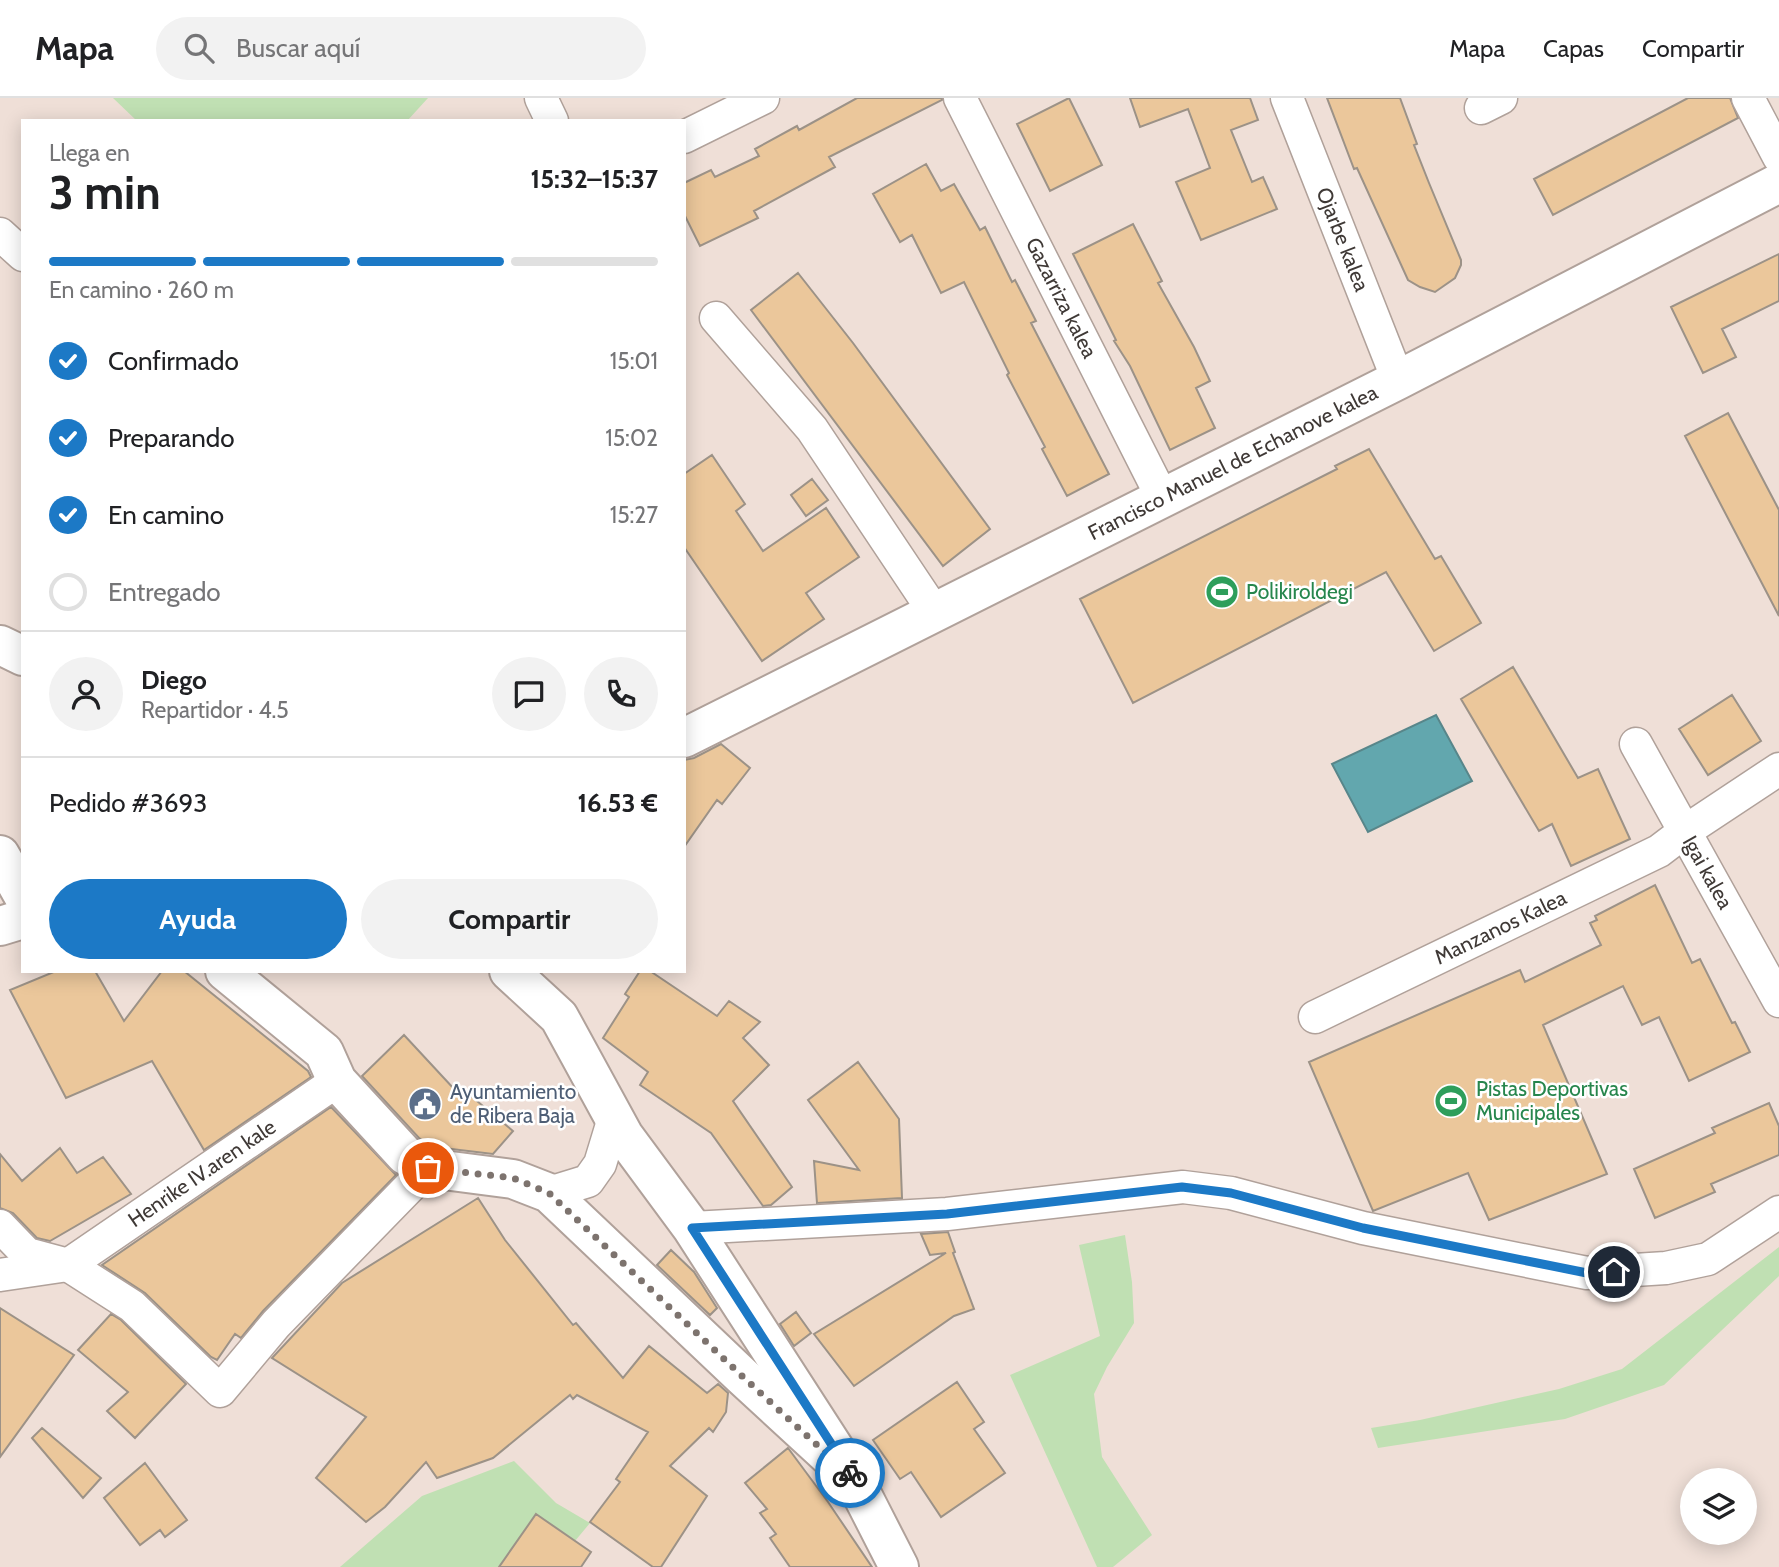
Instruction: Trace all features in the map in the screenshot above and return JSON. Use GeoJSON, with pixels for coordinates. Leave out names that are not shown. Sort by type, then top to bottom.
{"type":"FeatureCollection","features":[{"type":"Feature","properties":{"kind":"street"},"geometry":{"type":"LineString","coordinates":[[541,98],[551,119]]}},
{"type":"Feature","properties":{"kind":"street"},"geometry":{"type":"LineString","coordinates":[[686,136],[763,98]]}},
{"type":"Feature","properties":{"kind":"street","name":"Gazarriza kalea"},"geometry":{"type":"LineString","coordinates":[[961,98],[1162,498]]}},
{"type":"Feature","properties":{"kind":"street","name":"Ojarbe kalea"},"geometry":{"type":"LineString","coordinates":[[1287,98],[1398,380]]}},
{"type":"Feature","properties":{"kind":"street"},"geometry":{"type":"LineString","coordinates":[[1748,98],[1779,158]]}},
{"type":"Feature","properties":{"kind":"street","name":"Francisco Manuel de Echanove kalea"},"geometry":{"type":"LineString","coordinates":[[686,737],[1398,380],[1779,183]]}},
{"type":"Feature","properties":{"kind":"street"},"geometry":{"type":"LineString","coordinates":[[0,234],[21,253]]}},
{"type":"Feature","properties":{"kind":"street"},"geometry":{"type":"LineString","coordinates":[[716,318],[812,429],[936,613]]}},
{"type":"Feature","properties":{"kind":"street"},"geometry":{"type":"LineString","coordinates":[[0,645],[21,655]]}},
{"type":"Feature","properties":{"kind":"street","name":"Igai kalea"},"geometry":{"type":"LineString","coordinates":[[1636,744],[1779,1001]]}},
{"type":"Feature","properties":{"kind":"street","name":"Manzanos Kalea"},"geometry":{"type":"LineString","coordinates":[[1315,1017],[1659,851],[1684,831],[1779,769]]}},
{"type":"Feature","properties":{"kind":"street"},"geometry":{"type":"LineString","coordinates":[[0,855],[21,892]]}},
{"type":"Feature","properties":{"kind":"street"},"geometry":{"type":"LineString","coordinates":[[0,926],[21,920]]}},
{"type":"Feature","properties":{"kind":"street"},"geometry":{"type":"LineString","coordinates":[[227,973],[324,1052],[337,1081],[405,1155],[428,1168],[513,1178],[549,1193],[854,1479]]}},
{"type":"Feature","properties":{"kind":"street"},"geometry":{"type":"LineString","coordinates":[[511,973],[559,1017],[624,1136],[692,1228],[854,1479],[899,1567]]}},
{"type":"Feature","properties":{"kind":"street","name":"Henrike IV.aren kale"},"geometry":{"type":"LineString","coordinates":[[68,1265],[337,1081]]}},
{"type":"Feature","properties":{"kind":"street"},"geometry":{"type":"LineString","coordinates":[[549,1193],[588,1181],[600,1164],[614,1118]]}},
{"type":"Feature","properties":{"kind":"street"},"geometry":{"type":"LineString","coordinates":[[0,1226],[27,1254],[68,1265],[132,1306],[220,1391],[275,1324],[428,1168]]}},
{"type":"Feature","properties":{"kind":"street"},"geometry":{"type":"LineString","coordinates":[[692,1228],[947,1214],[1182,1187],[1231,1193],[1363,1228],[1587,1273],[1666,1268],[1708,1259],[1779,1212]]}},
{"type":"Feature","properties":{"kind":"street"},"geometry":{"type":"LineString","coordinates":[[0,1275],[68,1265]]}},
{"type":"Feature","properties":{"kind":"green space"},"geometry":{"type":"Polygon","coordinates":[[[113,98],[428,98],[409,119],[135,119],[113,98]]]}},
{"type":"Feature","properties":{"kind":"green space"},"geometry":{"type":"Polygon","coordinates":[[[1125,1235],[1132,1282],[1134,1323],[1094,1394],[1102,1457],[1152,1535],[1113,1567],[1097,1567],[1010,1375],[1100,1336],[1079,1245],[1125,1235]]]}},
{"type":"Feature","properties":{"kind":"green space"},"geometry":{"type":"Polygon","coordinates":[[[1779,1247],[1779,1276],[1664,1385],[1565,1419],[1378,1448],[1371,1428],[1420,1420],[1559,1389],[1622,1369],[1779,1247]]]}},
{"type":"Feature","properties":{"kind":"green space"},"geometry":{"type":"Polygon","coordinates":[[[514,1461],[556,1503],[590,1523],[575,1541],[536,1514],[499,1567],[340,1567],[422,1496],[514,1461]]]}},
{"type":"Feature","properties":{"kind":"water"},"geometry":{"type":"Polygon","coordinates":[[[1436,715],[1472,781],[1368,832],[1332,764],[1436,715]]]}},
{"type":"Feature","properties":{"kind":"building"},"geometry":{"type":"Polygon","coordinates":[[[857,98],[942,98],[829,157],[835,167],[754,211],[758,218],[700,246],[686,218],[686,182],[711,170],[715,177],[759,156],[755,149],[797,126],[799,130],[857,98]]]}},
{"type":"Feature","properties":{"kind":"building"},"geometry":{"type":"Polygon","coordinates":[[[1069,98],[1102,165],[1050,191],[1017,124],[1069,98]]]}},
{"type":"Feature","properties":{"kind":"building"},"geometry":{"type":"Polygon","coordinates":[[[1130,98],[1250,98],[1258,120],[1231,130],[1252,182],[1263,177],[1277,209],[1201,240],[1176,182],[1210,168],[1188,109],[1140,127],[1130,98]]]}},
{"type":"Feature","properties":{"kind":"building"},"geometry":{"type":"Polygon","coordinates":[[[1327,98],[1400,98],[1417,144],[1414,145],[1461,260],[1455,278],[1435,292],[1408,280],[1357,168],[1354,169],[1327,98]]]}},
{"type":"Feature","properties":{"kind":"building"},"geometry":{"type":"Polygon","coordinates":[[[1688,98],[1730,98],[1738,118],[1553,215],[1534,179],[1688,98]]]}},
{"type":"Feature","properties":{"kind":"building"},"geometry":{"type":"Polygon","coordinates":[[[926,164],[941,191],[954,184],[980,230],[985,227],[1012,282],[1015,280],[1036,321],[1031,323],[1109,474],[1067,496],[1042,449],[1045,447],[1007,375],[1009,373],[964,282],[941,293],[912,235],[900,242],[873,194],[926,164]]]}},
{"type":"Feature","properties":{"kind":"building"},"geometry":{"type":"Polygon","coordinates":[[[1133,224],[1162,281],[1158,283],[1210,381],[1196,388],[1215,428],[1170,450],[1073,254],[1133,224]]]}},
{"type":"Feature","properties":{"kind":"building"},"geometry":{"type":"Polygon","coordinates":[[[1779,254],[1779,301],[1722,329],[1736,357],[1703,373],[1671,307],[1779,254]]]}},
{"type":"Feature","properties":{"kind":"building"},"geometry":{"type":"Polygon","coordinates":[[[798,273],[990,529],[943,566],[751,310],[798,273]]]}},
{"type":"Feature","properties":{"kind":"building"},"geometry":{"type":"Polygon","coordinates":[[[1728,413],[1779,510],[1779,616],[1685,436],[1728,413]]]}},
{"type":"Feature","properties":{"kind":"building","name":"Polikiroldegi"},"geometry":{"type":"Polygon","coordinates":[[[1369,449],[1435,559],[1441,556],[1481,623],[1434,651],[1386,572],[1133,703],[1080,599],[1337,469],[1335,466],[1369,449]]]}},
{"type":"Feature","properties":{"kind":"building"},"geometry":{"type":"Polygon","coordinates":[[[712,455],[745,504],[736,511],[763,551],[826,508],[859,557],[806,593],[824,619],[762,661],[686,550],[686,473],[712,455]]]}},
{"type":"Feature","properties":{"kind":"building"},"geometry":{"type":"Polygon","coordinates":[[[812,479],[828,500],[806,516],[791,495],[812,479]]]}},
{"type":"Feature","properties":{"kind":"building"},"geometry":{"type":"Polygon","coordinates":[[[1513,667],[1578,778],[1598,769],[1630,839],[1571,866],[1552,824],[1539,831],[1461,699],[1513,667]]]}},
{"type":"Feature","properties":{"kind":"building"},"geometry":{"type":"Polygon","coordinates":[[[1732,695],[1761,741],[1708,775],[1679,729],[1732,695]]]}},
{"type":"Feature","properties":{"kind":"building"},"geometry":{"type":"Polygon","coordinates":[[[721,744],[750,768],[722,804],[717,800],[686,844],[686,760],[721,744]]]}},
{"type":"Feature","properties":{"kind":"building","name":"Pistas Deportivas Municipales"},"geometry":{"type":"Polygon","coordinates":[[[1655,885],[1692,963],[1700,959],[1732,1023],[1735,1022],[1750,1052],[1689,1081],[1659,1017],[1642,1025],[1623,986],[1543,1025],[1607,1174],[1489,1220],[1468,1173],[1373,1211],[1309,1062],[1520,970],[1525,982],[1601,945],[1590,923],[1597,920],[1595,916],[1655,885]]]}},
{"type":"Feature","properties":{"kind":"building"},"geometry":{"type":"Polygon","coordinates":[[[51,973],[96,973],[124,1021],[160,973],[186,973],[308,1071],[311,1077],[204,1150],[152,1061],[66,1098],[10,990],[51,973]]]}},
{"type":"Feature","properties":{"kind":"building"},"geometry":{"type":"Polygon","coordinates":[[[639,973],[653,973],[717,1016],[729,1001],[760,1022],[743,1038],[769,1065],[733,1101],[792,1187],[771,1205],[763,1206],[711,1133],[640,1085],[648,1072],[603,1038],[629,997],[625,994],[639,973]]]}},
{"type":"Feature","properties":{"kind":"building","name":"Ayuntamiento de Ribera Baja"},"geometry":{"type":"Polygon","coordinates":[[[404,1035],[455,1090],[459,1086],[513,1131],[493,1154],[435,1147],[419,1138],[362,1076],[404,1035]]]}},
{"type":"Feature","properties":{"kind":"building"},"geometry":{"type":"Polygon","coordinates":[[[858,1062],[899,1119],[902,1198],[817,1203],[814,1161],[859,1170],[808,1100],[858,1062]]]}},
{"type":"Feature","properties":{"kind":"building"},"geometry":{"type":"Polygon","coordinates":[[[1769,1103],[1779,1126],[1779,1155],[1711,1184],[1715,1192],[1655,1218],[1634,1169],[1715,1133],[1712,1128],[1769,1103]]]}},
{"type":"Feature","properties":{"kind":"building"},"geometry":{"type":"Polygon","coordinates":[[[331,1107],[396,1175],[263,1311],[241,1338],[235,1334],[217,1360],[145,1293],[102,1265],[331,1107]]]}},
{"type":"Feature","properties":{"kind":"building"},"geometry":{"type":"Polygon","coordinates":[[[60,1148],[77,1173],[103,1157],[131,1194],[50,1241],[37,1238],[13,1213],[0,1208],[0,1154],[22,1181],[60,1148]]]}},
{"type":"Feature","properties":{"kind":"building"},"geometry":{"type":"Polygon","coordinates":[[[478,1198],[505,1240],[573,1325],[576,1323],[623,1378],[649,1346],[707,1393],[718,1384],[728,1393],[726,1412],[713,1432],[709,1428],[670,1466],[707,1496],[661,1567],[653,1567],[590,1522],[620,1482],[616,1479],[648,1432],[577,1395],[573,1399],[570,1395],[493,1458],[437,1478],[426,1462],[385,1507],[366,1522],[316,1478],[366,1417],[272,1358],[342,1283],[478,1198]]]}},
{"type":"Feature","properties":{"kind":"building"},"geometry":{"type":"Polygon","coordinates":[[[948,1232],[974,1309],[954,1316],[854,1386],[814,1334],[946,1253],[930,1255],[921,1234],[948,1232]]]}},
{"type":"Feature","properties":{"kind":"building"},"geometry":{"type":"Polygon","coordinates":[[[671,1250],[694,1272],[717,1308],[710,1315],[657,1265],[671,1250]]]}},
{"type":"Feature","properties":{"kind":"building"},"geometry":{"type":"Polygon","coordinates":[[[0,1308],[74,1355],[0,1457],[0,1308]]]}},
{"type":"Feature","properties":{"kind":"building"},"geometry":{"type":"Polygon","coordinates":[[[796,1312],[811,1333],[794,1346],[780,1324],[796,1312]]]}},
{"type":"Feature","properties":{"kind":"building"},"geometry":{"type":"Polygon","coordinates":[[[111,1314],[121,1320],[186,1384],[135,1438],[107,1411],[128,1392],[78,1350],[111,1314]]]}},
{"type":"Feature","properties":{"kind":"building"},"geometry":{"type":"Polygon","coordinates":[[[957,1382],[984,1422],[974,1429],[1005,1473],[941,1517],[911,1472],[900,1479],[873,1440],[957,1382]]]}},
{"type":"Feature","properties":{"kind":"building"},"geometry":{"type":"Polygon","coordinates":[[[42,1428],[101,1478],[83,1498],[32,1438],[42,1428]]]}},
{"type":"Feature","properties":{"kind":"building"},"geometry":{"type":"Polygon","coordinates":[[[788,1448],[872,1567],[790,1567],[770,1538],[776,1534],[760,1513],[767,1509],[745,1483],[788,1448]]]}},
{"type":"Feature","properties":{"kind":"building"},"geometry":{"type":"Polygon","coordinates":[[[145,1463],[187,1520],[165,1537],[160,1530],[140,1545],[104,1498],[145,1463]]]}},
{"type":"Feature","properties":{"kind":"building"},"geometry":{"type":"Polygon","coordinates":[[[536,1514],[591,1552],[581,1567],[499,1567],[536,1514]]]}},
{"type":"Feature","properties":{"kind":"way so far"},"geometry":{"type":"LineString","coordinates":[[428,1168],[513,1178],[549,1193],[854,1479],[850,1473]]}},
{"type":"Feature","properties":{"kind":"place","name":"Polikiroldegi"},"geometry":{"type":"Point","coordinates":[1222,592]}},
{"type":"Feature","properties":{"kind":"place","name":"Pistas Deportivas Municipales"},"geometry":{"type":"Point","coordinates":[1451,1101]}},
{"type":"Feature","properties":{"kind":"place","name":"Ayuntamiento de Ribera Baja"},"geometry":{"type":"Point","coordinates":[425,1104]}},
{"type":"Feature","properties":{"kind":"route"},"geometry":{"type":"LineString","coordinates":[[850,1473],[692,1228],[947,1214],[1182,1187],[1231,1193],[1363,1228],[1587,1273],[1614,1272]]}}]}
